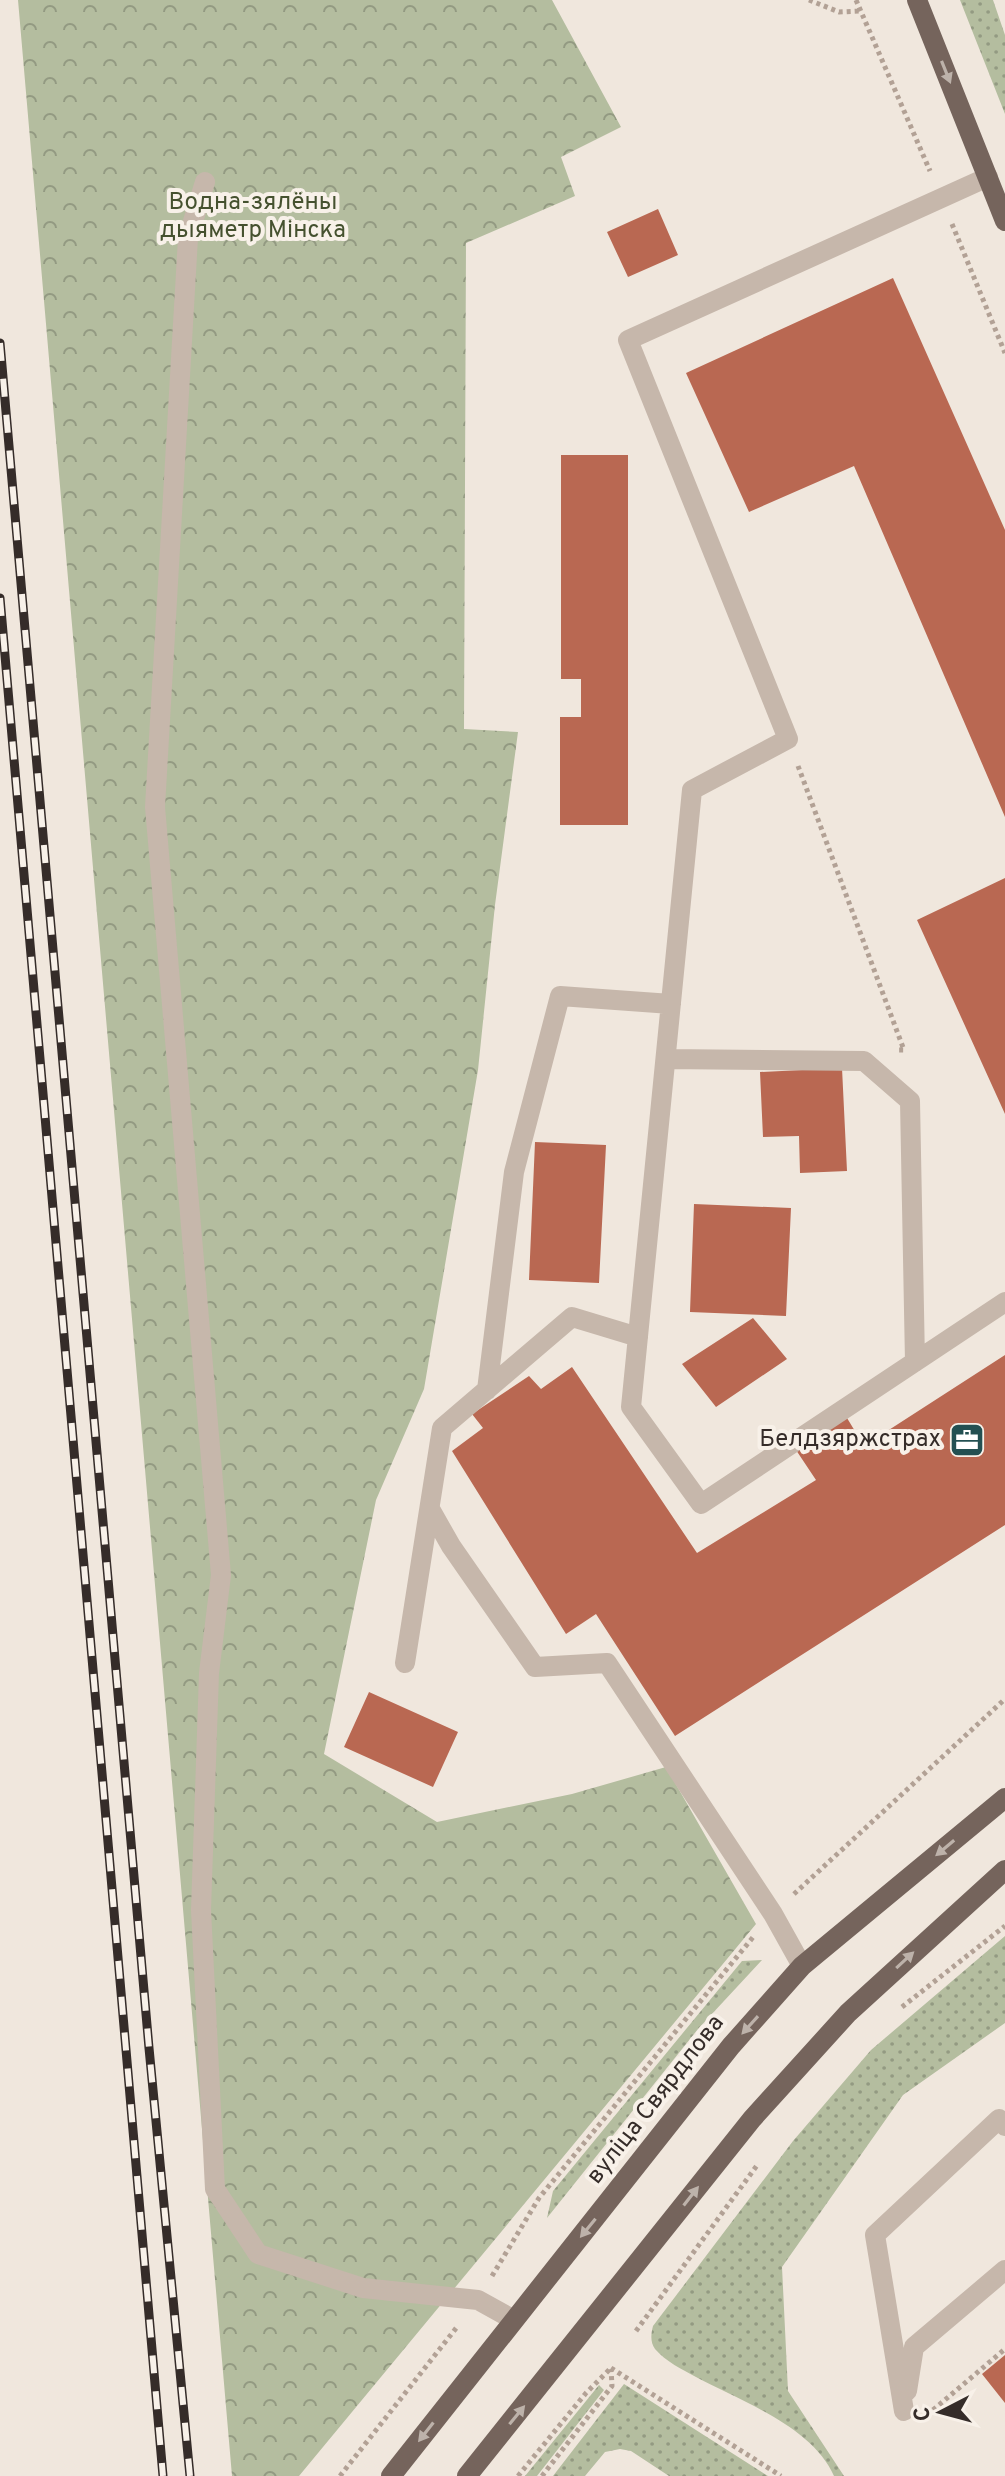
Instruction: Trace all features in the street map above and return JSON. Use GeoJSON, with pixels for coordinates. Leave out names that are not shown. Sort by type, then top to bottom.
{"type":"FeatureCollection","features":[{"type":"Feature","properties":{"kind":"main road"},"geometry":{"type":"LineString","coordinates":[[917,0],[1005,221]]}},
{"type":"Feature","properties":{"kind":"main road","name":"вуліца Свярдлова"},"geometry":{"type":"LineString","coordinates":[[391,2476],[731,2046],[802,1966],[1005,1798]]}},
{"type":"Feature","properties":{"kind":"main road"},"geometry":{"type":"LineString","coordinates":[[467,2476],[752,2119],[848,2013],[1005,1870]]}},
{"type":"Feature","properties":{"kind":"lane"},"geometry":{"type":"LineString","coordinates":[[988,177],[628,340],[788,739],[692,790],[631,1407],[701,1504],[1005,1302]]}},
{"type":"Feature","properties":{"kind":"lane"},"geometry":{"type":"LineString","coordinates":[[205,182],[188,238],[155,807],[221,1575],[209,1673],[201,1910],[215,2189],[258,2254],[363,2288],[478,2300],[514,2320]]}},
{"type":"Feature","properties":{"kind":"lane"},"geometry":{"type":"LineString","coordinates":[[487,1390],[514,1172],[560,996],[671,1004]]}},
{"type":"Feature","properties":{"kind":"lane"},"geometry":{"type":"LineString","coordinates":[[666,1059],[864,1061],[910,1101],[915,1362]]}},
{"type":"Feature","properties":{"kind":"lane"},"geometry":{"type":"LineString","coordinates":[[405,1663],[442,1428],[572,1317],[638,1337]]}},
{"type":"Feature","properties":{"kind":"lane"},"geometry":{"type":"LineString","coordinates":[[430,1509],[451,1546],[535,1667],[607,1663],[773,1914],[802,1966]]}},
{"type":"Feature","properties":{"kind":"lane"},"geometry":{"type":"LineString","coordinates":[[1005,2126],[999,2119],[875,2235],[904,2411],[914,2347],[1005,2270]]}},
{"type":"Feature","properties":{"kind":"path"},"geometry":{"type":"LineString","coordinates":[[809,0],[839,12],[861,11]]}},
{"type":"Feature","properties":{"kind":"path"},"geometry":{"type":"LineString","coordinates":[[856,0],[1005,353]]}},
{"type":"Feature","properties":{"kind":"path"},"geometry":{"type":"LineString","coordinates":[[788,739],[904,1050],[888,1050]]}},
{"type":"Feature","properties":{"kind":"path"},"geometry":{"type":"LineString","coordinates":[[340,2476],[478,2300],[539,2198],[773,1914],[1005,1699]]}},
{"type":"Feature","properties":{"kind":"path"},"geometry":{"type":"LineString","coordinates":[[901,2009],[1005,1926]]}},
{"type":"Feature","properties":{"kind":"path"},"geometry":{"type":"LineString","coordinates":[[636,2331],[767,2152]]}},
{"type":"Feature","properties":{"kind":"path"},"geometry":{"type":"LineString","coordinates":[[924,2418],[1005,2349]]}},
{"type":"Feature","properties":{"kind":"path"},"geometry":{"type":"LineString","coordinates":[[518,2476],[586,2393],[611,2368]]}},
{"type":"Feature","properties":{"kind":"path"},"geometry":{"type":"LineString","coordinates":[[542,2476],[612,2386],[611,2368]]}},
{"type":"Feature","properties":{"kind":"path"},"geometry":{"type":"LineString","coordinates":[[611,2368],[781,2476]]}},
{"type":"Feature","properties":{"kind":"green space","name":"Водна-зялёны дыяметр Мінска"},"geometry":{"type":"Polygon","coordinates":[[[18,0],[552,0],[621,127],[561,157],[575,196],[466,243],[464,729],[518,732],[495,905],[478,1070],[424,1389],[376,1500],[324,1754],[437,1822],[572,1794],[666,1767],[756,1924],[299,2476],[232,2476],[18,0]]]}},
{"type":"Feature","properties":{"kind":"green space"},"geometry":{"type":"Polygon","coordinates":[[[960,0],[993,0],[1005,35],[1005,114],[960,0]]]}},
{"type":"Feature","properties":{"kind":"green space"},"geometry":{"type":"Polygon","coordinates":[[[1005,1936],[1005,2023],[903,2095],[782,2267],[788,2391],[844,2476],[834,2476],[824,2459],[793,2429],[664,2357],[652,2344],[653,2326],[793,2141],[871,2050],[1005,1936]]]}},
{"type":"Feature","properties":{"kind":"green space"},"geometry":{"type":"Polygon","coordinates":[[[762,1960],[698,2029],[547,2218],[553,2191],[742,1961],[762,1960]]]}},
{"type":"Feature","properties":{"kind":"green space"},"geometry":{"type":"Polygon","coordinates":[[[624,2384],[768,2476],[669,2476],[631,2451],[620,2449],[605,2452],[585,2476],[553,2476],[624,2384]]]}},
{"type":"Feature","properties":{"kind":"green space"},"geometry":{"type":"Polygon","coordinates":[[[599,2385],[604,2390],[537,2476],[525,2476],[599,2385]]]}},
{"type":"Feature","properties":{"kind":"building"},"geometry":{"type":"Polygon","coordinates":[[[658,209],[678,255],[628,277],[607,232],[658,209]]]}},
{"type":"Feature","properties":{"kind":"building"},"geometry":{"type":"Polygon","coordinates":[[[893,278],[1005,530],[1005,817],[854,466],[749,512],[686,373],[893,278]]]}},
{"type":"Feature","properties":{"kind":"building"},"geometry":{"type":"Polygon","coordinates":[[[561,455],[628,455],[628,825],[560,825],[560,717],[581,717],[581,679],[561,679],[561,455]]]}},
{"type":"Feature","properties":{"kind":"building"},"geometry":{"type":"Polygon","coordinates":[[[1005,878],[1005,1114],[917,920],[1005,878]]]}},
{"type":"Feature","properties":{"kind":"building"},"geometry":{"type":"Polygon","coordinates":[[[842,1068],[847,1171],[800,1173],[799,1136],[763,1137],[760,1072],[842,1068]]]}},
{"type":"Feature","properties":{"kind":"building"},"geometry":{"type":"Polygon","coordinates":[[[535,1142],[606,1145],[599,1283],[529,1280],[535,1142]]]}},
{"type":"Feature","properties":{"kind":"building"},"geometry":{"type":"Polygon","coordinates":[[[694,1204],[791,1208],[786,1316],[690,1312],[694,1204]]]}},
{"type":"Feature","properties":{"kind":"building"},"geometry":{"type":"Polygon","coordinates":[[[753,1318],[787,1359],[716,1407],[682,1364],[753,1318]]]}},
{"type":"Feature","properties":{"kind":"building"},"geometry":{"type":"Polygon","coordinates":[[[1005,1355],[1005,1525],[675,1736],[596,1614],[566,1634],[452,1451],[483,1428],[472,1414],[529,1376],[541,1389],[572,1367],[697,1553],[816,1480],[796,1450],[847,1418],[864,1446],[1005,1355]]]}},
{"type":"Feature","properties":{"kind":"building"},"geometry":{"type":"Polygon","coordinates":[[[369,1692],[458,1732],[433,1787],[344,1747],[369,1692]]]}},
{"type":"Feature","properties":{"kind":"building"},"geometry":{"type":"Polygon","coordinates":[[[1005,2355],[1005,2403],[982,2374],[1005,2355]]]}},
{"type":"Feature","properties":{"kind":"railway"},"geometry":{"type":"LineString","coordinates":[[0,343],[149,2048],[190,2476]]}},
{"type":"Feature","properties":{"kind":"railway"},"geometry":{"type":"LineString","coordinates":[[0,598],[163,2476]]}},
{"type":"Feature","properties":{"kind":"place","name":"Белдзяржстрах"},"geometry":{"type":"Point","coordinates":[967,1440]}}]}
